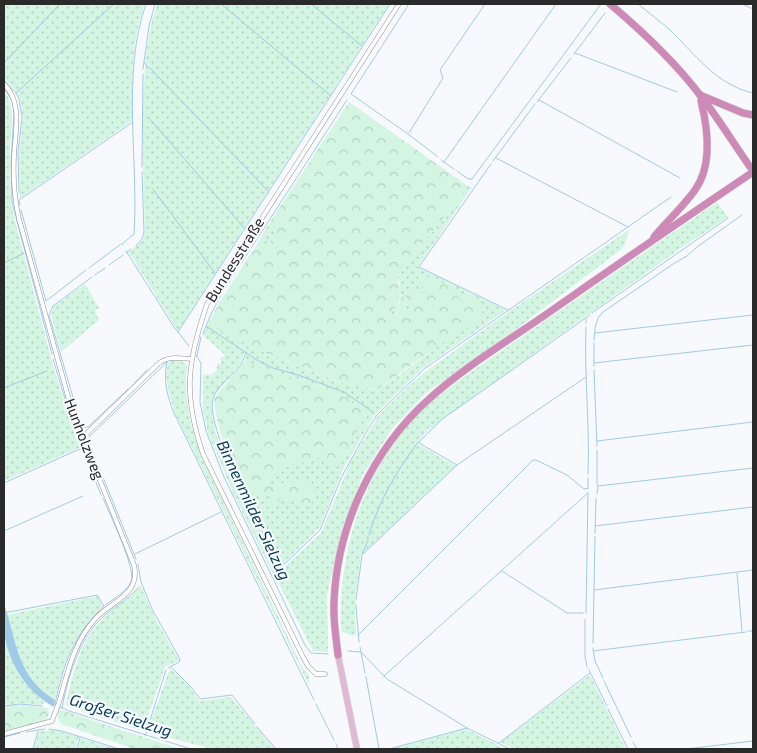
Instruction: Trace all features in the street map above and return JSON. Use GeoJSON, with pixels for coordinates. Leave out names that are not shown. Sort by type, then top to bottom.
{"type":"FeatureCollection","features":[{"type":"Feature","properties":{"kind":"highway"},"geometry":{"type":"LineString","coordinates":[[338,655],[334,603],[343,540],[358,497],[371,471],[394,437],[429,398],[462,373],[753,172],[700,95],[666,56],[610,4]]}},
{"type":"Feature","properties":{"kind":"highway"},"geometry":{"type":"LineString","coordinates":[[700,95],[743,113],[753,115]]}},
{"type":"Feature","properties":{"kind":"highway"},"geometry":{"type":"LineString","coordinates":[[649,243],[694,191],[703,172],[707,152],[700,95]]}},
{"type":"Feature","properties":{"kind":"main road"},"geometry":{"type":"LineString","coordinates":[[338,655],[357,749]]}},
{"type":"Feature","properties":{"kind":"street","name":"Bundesstraße"},"geometry":{"type":"LineString","coordinates":[[325,674],[316,674],[302,657],[203,454],[194,428],[190,406],[191,359],[207,304],[399,4]]}},
{"type":"Feature","properties":{"kind":"street","name":"Hunholzweg"},"geometry":{"type":"LineString","coordinates":[[4,84],[13,97],[17,112],[14,186],[17,210],[57,359],[77,424],[84,436],[86,446],[134,565],[136,576],[133,586],[128,592],[95,618],[83,636],[70,660],[52,721],[4,734]]}},
{"type":"Feature","properties":{"kind":"street"},"geometry":{"type":"LineString","coordinates":[[84,436],[159,363],[173,357],[191,359]]}},
{"type":"Feature","properties":{"kind":"green space"},"geometry":{"type":"Polygon","coordinates":[[[4,4],[145,4],[140,18],[135,47],[132,76],[132,121],[20,198],[19,153],[23,118],[20,99],[16,91],[4,78],[4,4]]]}},
{"type":"Feature","properties":{"kind":"green space"},"geometry":{"type":"Polygon","coordinates":[[[157,4],[389,4],[178,331],[129,252],[143,240],[145,232],[144,85],[150,31],[157,4]]]}},
{"type":"Feature","properties":{"kind":"green space"},"geometry":{"type":"Polygon","coordinates":[[[4,90],[11,110],[10,182],[14,217],[53,366],[81,447],[4,481],[4,90]]]}},
{"type":"Feature","properties":{"kind":"green space"},"geometry":{"type":"Polygon","coordinates":[[[349,102],[468,186],[397,277],[399,283],[398,295],[392,314],[397,315],[401,293],[407,311],[408,313],[410,312],[404,289],[415,293],[416,290],[419,290],[422,294],[421,283],[423,282],[419,275],[425,274],[456,290],[458,298],[462,299],[460,295],[462,294],[479,302],[483,314],[469,327],[442,343],[376,390],[340,382],[251,347],[237,338],[234,340],[229,337],[228,333],[224,333],[209,322],[259,241],[274,241],[272,237],[276,233],[268,225],[349,102]]]}},
{"type":"Feature","properties":{"kind":"green space"},"geometry":{"type":"Polygon","coordinates":[[[468,186],[472,187],[418,267],[506,310],[423,368],[374,416],[343,469],[320,527],[274,573],[234,495],[208,433],[203,410],[203,374],[211,375],[217,370],[217,364],[222,364],[220,358],[225,355],[203,335],[209,322],[224,333],[228,333],[229,337],[234,340],[237,338],[251,347],[339,382],[376,390],[401,374],[443,342],[473,301],[469,297],[458,298],[457,295],[425,274],[419,276],[423,283],[423,296],[411,292],[410,312],[408,313],[403,295],[400,294],[396,316],[392,314],[392,310],[397,301],[400,282],[397,277],[468,186]],[[244,353],[240,364],[212,398],[214,423],[221,448],[245,495],[248,492],[276,497],[270,508],[288,482],[274,486],[265,486],[276,469],[320,457],[342,396],[317,385],[244,362],[246,354],[244,353]]]}},
{"type":"Feature","properties":{"kind":"green space"},"geometry":{"type":"Polygon","coordinates":[[[717,202],[728,217],[681,248],[429,429],[418,441],[419,445],[456,466],[361,555],[355,600],[356,634],[352,636],[341,631],[344,574],[348,546],[356,519],[366,493],[379,468],[394,444],[412,421],[458,381],[717,202]]]}},
{"type":"Feature","properties":{"kind":"green space"},"geometry":{"type":"Polygon","coordinates":[[[268,225],[277,233],[275,241],[259,241],[268,225]]]}},
{"type":"Feature","properties":{"kind":"green space"},"geometry":{"type":"Polygon","coordinates":[[[630,229],[623,248],[506,337],[426,393],[392,429],[363,474],[342,529],[327,596],[328,652],[313,651],[275,576],[321,533],[351,461],[378,416],[425,372],[630,229]]]}},
{"type":"Feature","properties":{"kind":"green space"},"geometry":{"type":"Polygon","coordinates":[[[85,284],[99,308],[95,311],[99,320],[61,352],[51,315],[54,306],[85,284]]]}},
{"type":"Feature","properties":{"kind":"green space"},"geometry":{"type":"Polygon","coordinates":[[[169,359],[178,359],[187,365],[186,389],[188,411],[201,455],[302,667],[309,675],[309,685],[175,413],[166,376],[169,359]]]}},
{"type":"Feature","properties":{"kind":"green space"},"geometry":{"type":"Polygon","coordinates":[[[244,362],[317,385],[342,396],[367,412],[342,459],[334,466],[320,457],[276,469],[265,485],[274,486],[288,482],[304,481],[316,491],[311,507],[281,498],[270,508],[267,506],[276,497],[246,492],[235,469],[221,434],[214,398],[244,362]]]}},
{"type":"Feature","properties":{"kind":"green space"},"geometry":{"type":"Polygon","coordinates":[[[140,585],[156,620],[179,660],[165,667],[143,731],[72,708],[66,704],[77,661],[86,641],[105,617],[140,585]]]}},
{"type":"Feature","properties":{"kind":"green space"},"geometry":{"type":"Polygon","coordinates":[[[97,596],[103,606],[84,627],[77,638],[62,672],[55,700],[35,683],[22,663],[7,615],[97,596]]]}},
{"type":"Feature","properties":{"kind":"green space"},"geometry":{"type":"Polygon","coordinates":[[[4,631],[11,656],[37,695],[44,702],[42,705],[20,703],[4,705],[4,631]]]}},
{"type":"Feature","properties":{"kind":"green space"},"geometry":{"type":"Polygon","coordinates":[[[170,668],[189,686],[199,701],[231,697],[275,749],[212,749],[147,732],[170,668]]]}},
{"type":"Feature","properties":{"kind":"green space"},"geometry":{"type":"Polygon","coordinates":[[[590,675],[626,749],[515,749],[502,743],[502,741],[590,675]]]}},
{"type":"Feature","properties":{"kind":"green space"},"geometry":{"type":"Polygon","coordinates":[[[14,704],[48,708],[49,714],[45,721],[4,731],[4,707],[14,704]]]}},
{"type":"Feature","properties":{"kind":"green space"},"geometry":{"type":"Polygon","coordinates":[[[58,709],[180,749],[135,749],[61,724],[56,713],[58,709]]]}},
{"type":"Feature","properties":{"kind":"green space"},"geometry":{"type":"Polygon","coordinates":[[[466,729],[506,749],[392,749],[466,729]]]}},
{"type":"Feature","properties":{"kind":"green space"},"geometry":{"type":"Polygon","coordinates":[[[55,730],[79,737],[75,749],[34,749],[39,731],[55,730]]]}},
{"type":"Feature","properties":{"kind":"green space"},"geometry":{"type":"Polygon","coordinates":[[[81,738],[116,749],[78,749],[81,738]]]}},
{"type":"Feature","properties":{"kind":"water"},"geometry":{"type":"Polygon","coordinates":[[[4,604],[20,658],[33,681],[42,691],[55,700],[54,707],[44,701],[27,685],[14,665],[4,631],[4,604]]]}},
{"type":"Feature","properties":{"kind":"waterway"},"geometry":{"type":"LineString","coordinates":[[4,63],[60,4]]}},
{"type":"Feature","properties":{"kind":"waterway"},"geometry":{"type":"LineString","coordinates":[[16,93],[114,4]]}},
{"type":"Feature","properties":{"kind":"waterway","name":"Binnenmilder Sielzug"},"geometry":{"type":"LineString","coordinates":[[123,245],[134,234],[132,118],[134,59],[146,4]]}},
{"type":"Feature","properties":{"kind":"waterway"},"geometry":{"type":"LineString","coordinates":[[143,69],[149,26],[155,4]]}},
{"type":"Feature","properties":{"kind":"waterway"},"geometry":{"type":"LineString","coordinates":[[221,4],[331,96]]}},
{"type":"Feature","properties":{"kind":"waterway"},"geometry":{"type":"LineString","coordinates":[[311,4],[362,46]]}},
{"type":"Feature","properties":{"kind":"waterway"},"geometry":{"type":"LineString","coordinates":[[178,332],[390,4]]}},
{"type":"Feature","properties":{"kind":"waterway"},"geometry":{"type":"LineString","coordinates":[[409,4],[351,94],[438,157]]}},
{"type":"Feature","properties":{"kind":"waterway"},"geometry":{"type":"LineString","coordinates":[[409,133],[443,78],[440,70],[485,4]]}},
{"type":"Feature","properties":{"kind":"waterway"},"geometry":{"type":"LineString","coordinates":[[444,162],[556,4]]}},
{"type":"Feature","properties":{"kind":"waterway"},"geometry":{"type":"LineString","coordinates":[[457,171],[468,179],[472,179],[601,4]]}},
{"type":"Feature","properties":{"kind":"waterway"},"geometry":{"type":"LineString","coordinates":[[638,4],[668,28],[717,76],[740,89],[753,93]]}},
{"type":"Feature","properties":{"kind":"waterway"},"geometry":{"type":"LineString","coordinates":[[742,4],[753,9]]}},
{"type":"Feature","properties":{"kind":"waterway"},"geometry":{"type":"LineString","coordinates":[[574,54],[605,13]]}},
{"type":"Feature","properties":{"kind":"waterway"},"geometry":{"type":"LineString","coordinates":[[575,53],[677,92]]}},
{"type":"Feature","properties":{"kind":"waterway"},"geometry":{"type":"LineString","coordinates":[[537,102],[571,58]]}},
{"type":"Feature","properties":{"kind":"waterway"},"geometry":{"type":"LineString","coordinates":[[144,62],[147,66]]}},
{"type":"Feature","properties":{"kind":"waterway"},"geometry":{"type":"LineString","coordinates":[[150,68],[269,192]]}},
{"type":"Feature","properties":{"kind":"waterway"},"geometry":{"type":"LineString","coordinates":[[142,167],[143,74]]}},
{"type":"Feature","properties":{"kind":"waterway"},"geometry":{"type":"LineString","coordinates":[[4,80],[19,99],[22,117],[18,152],[19,193]]}},
{"type":"Feature","properties":{"kind":"waterway"},"geometry":{"type":"LineString","coordinates":[[4,88],[12,101],[14,112],[11,164],[12,202],[52,354]]}},
{"type":"Feature","properties":{"kind":"waterway"},"geometry":{"type":"LineString","coordinates":[[206,326],[224,290],[347,100]]}},
{"type":"Feature","properties":{"kind":"waterway"},"geometry":{"type":"LineString","coordinates":[[539,100],[680,178]]}},
{"type":"Feature","properties":{"kind":"waterway"},"geometry":{"type":"LineString","coordinates":[[493,161],[535,104]]}},
{"type":"Feature","properties":{"kind":"waterway"},"geometry":{"type":"LineString","coordinates":[[149,118],[245,229]]}},
{"type":"Feature","properties":{"kind":"waterway"},"geometry":{"type":"LineString","coordinates":[[20,205],[19,200],[133,122]]}},
{"type":"Feature","properties":{"kind":"waterway"},"geometry":{"type":"LineString","coordinates":[[496,158],[628,227]]}},
{"type":"Feature","properties":{"kind":"waterway"},"geometry":{"type":"LineString","coordinates":[[441,160],[454,169]]}},
{"type":"Feature","properties":{"kind":"waterway"},"geometry":{"type":"LineString","coordinates":[[491,164],[419,267],[508,310]]}},
{"type":"Feature","properties":{"kind":"waterway"},"geometry":{"type":"LineString","coordinates":[[136,246],[142,239],[144,232],[142,172]]}},
{"type":"Feature","properties":{"kind":"waterway"},"geometry":{"type":"LineString","coordinates":[[153,189],[215,273]]}},
{"type":"Feature","properties":{"kind":"waterway"},"geometry":{"type":"LineString","coordinates":[[273,575],[320,530],[341,478],[377,415],[424,369],[671,197]]}},
{"type":"Feature","properties":{"kind":"waterway"},"geometry":{"type":"LineString","coordinates":[[21,210],[46,301],[86,270]]}},
{"type":"Feature","properties":{"kind":"waterway"},"geometry":{"type":"LineString","coordinates":[[595,328],[598,318],[603,312],[687,256],[742,215]]}},
{"type":"Feature","properties":{"kind":"waterway"},"geometry":{"type":"LineString","coordinates":[[592,313],[728,218]]}},
{"type":"Feature","properties":{"kind":"waterway"},"geometry":{"type":"LineString","coordinates":[[89,268],[121,244]]}},
{"type":"Feature","properties":{"kind":"waterway","name":"Binnenmilder Sielzug"},"geometry":{"type":"LineString","coordinates":[[126,253],[131,249]]}},
{"type":"Feature","properties":{"kind":"waterway","name":"Binnenmilder Sielzug"},"geometry":{"type":"LineString","coordinates":[[126,251],[174,327],[189,346]]}},
{"type":"Feature","properties":{"kind":"waterway"},"geometry":{"type":"LineString","coordinates":[[4,263],[24,253]]}},
{"type":"Feature","properties":{"kind":"waterway"},"geometry":{"type":"LineString","coordinates":[[109,265],[123,255]]}},
{"type":"Feature","properties":{"kind":"waterway"},"geometry":{"type":"LineString","coordinates":[[95,275],[105,268]]}},
{"type":"Feature","properties":{"kind":"waterway"},"geometry":{"type":"LineString","coordinates":[[92,277],[53,306],[49,315],[81,425],[88,427],[128,389]]}},
{"type":"Feature","properties":{"kind":"waterway"},"geometry":{"type":"LineString","coordinates":[[457,465],[419,442],[441,420],[590,315]]}},
{"type":"Feature","properties":{"kind":"waterway"},"geometry":{"type":"LineString","coordinates":[[595,333],[753,315]]}},
{"type":"Feature","properties":{"kind":"waterway"},"geometry":{"type":"LineString","coordinates":[[203,334],[206,326],[257,360],[273,368],[344,392],[373,412]]}},
{"type":"Feature","properties":{"kind":"waterway"},"geometry":{"type":"LineString","coordinates":[[586,327],[588,474]]}},
{"type":"Feature","properties":{"kind":"waterway"},"geometry":{"type":"LineString","coordinates":[[594,340],[595,329]]}},
{"type":"Feature","properties":{"kind":"waterway"},"geometry":{"type":"LineString","coordinates":[[197,356],[201,337]]}},
{"type":"Feature","properties":{"kind":"waterway"},"geometry":{"type":"LineString","coordinates":[[594,343],[594,366]]}},
{"type":"Feature","properties":{"kind":"waterway"},"geometry":{"type":"LineString","coordinates":[[594,363],[753,345]]}},
{"type":"Feature","properties":{"kind":"waterway"},"geometry":{"type":"LineString","coordinates":[[245,493],[222,445],[212,405],[216,392],[240,365],[246,353]]}},
{"type":"Feature","properties":{"kind":"waterway","name":"Binnenmilder Sielzug"},"geometry":{"type":"LineString","coordinates":[[196,355],[201,363],[200,402],[206,431],[224,477],[305,645],[311,653],[328,654]]}},
{"type":"Feature","properties":{"kind":"waterway"},"geometry":{"type":"LineString","coordinates":[[53,359],[80,439]]}},
{"type":"Feature","properties":{"kind":"waterway"},"geometry":{"type":"LineString","coordinates":[[167,362],[166,388],[174,413],[314,700]]}},
{"type":"Feature","properties":{"kind":"waterway"},"geometry":{"type":"LineString","coordinates":[[89,437],[167,362]]}},
{"type":"Feature","properties":{"kind":"waterway"},"geometry":{"type":"LineString","coordinates":[[132,386],[147,370]]}},
{"type":"Feature","properties":{"kind":"waterway"},"geometry":{"type":"LineString","coordinates":[[594,370],[597,446]]}},
{"type":"Feature","properties":{"kind":"waterway"},"geometry":{"type":"LineString","coordinates":[[4,388],[47,371]]}},
{"type":"Feature","properties":{"kind":"waterway"},"geometry":{"type":"LineString","coordinates":[[356,600],[362,555],[457,465],[586,377]]}},
{"type":"Feature","properties":{"kind":"waterway"},"geometry":{"type":"LineString","coordinates":[[597,441],[753,422]]}},
{"type":"Feature","properties":{"kind":"waterway"},"geometry":{"type":"LineString","coordinates":[[88,440],[136,559]]}},
{"type":"Feature","properties":{"kind":"waterway"},"geometry":{"type":"LineString","coordinates":[[81,442],[87,459]]}},
{"type":"Feature","properties":{"kind":"waterway"},"geometry":{"type":"LineString","coordinates":[[369,535],[389,486],[418,442]]}},
{"type":"Feature","properties":{"kind":"waterway"},"geometry":{"type":"LineString","coordinates":[[4,483],[82,448]]}},
{"type":"Feature","properties":{"kind":"waterway"},"geometry":{"type":"LineString","coordinates":[[597,450],[598,486]]}},
{"type":"Feature","properties":{"kind":"waterway"},"geometry":{"type":"LineString","coordinates":[[358,635],[533,460],[567,475],[584,489],[588,488]]}},
{"type":"Feature","properties":{"kind":"waterway"},"geometry":{"type":"LineString","coordinates":[[88,462],[101,495]]}},
{"type":"Feature","properties":{"kind":"waterway"},"geometry":{"type":"LineString","coordinates":[[597,494],[598,486],[753,468]]}},
{"type":"Feature","properties":{"kind":"waterway"},"geometry":{"type":"LineString","coordinates":[[588,478],[588,489]]}},
{"type":"Feature","properties":{"kind":"waterway"},"geometry":{"type":"LineString","coordinates":[[586,613],[588,493]]}},
{"type":"Feature","properties":{"kind":"waterway"},"geometry":{"type":"LineString","coordinates":[[384,676],[588,493]]}},
{"type":"Feature","properties":{"kind":"waterway"},"geometry":{"type":"LineString","coordinates":[[4,531],[83,496]]}},
{"type":"Feature","properties":{"kind":"waterway"},"geometry":{"type":"LineString","coordinates":[[103,498],[126,554],[132,576],[131,582],[126,589],[105,605]]}},
{"type":"Feature","properties":{"kind":"waterway"},"geometry":{"type":"LineString","coordinates":[[595,533],[596,498]]}},
{"type":"Feature","properties":{"kind":"waterway"},"geometry":{"type":"LineString","coordinates":[[595,526],[753,507]]}},
{"type":"Feature","properties":{"kind":"waterway"},"geometry":{"type":"LineString","coordinates":[[135,554],[221,512]]}},
{"type":"Feature","properties":{"kind":"waterway"},"geometry":{"type":"LineString","coordinates":[[593,643],[595,537]]}},
{"type":"Feature","properties":{"kind":"waterway"},"geometry":{"type":"LineString","coordinates":[[363,553],[368,540]]}},
{"type":"Feature","properties":{"kind":"waterway"},"geometry":{"type":"LineString","coordinates":[[138,564],[141,582],[152,609],[180,659],[179,662],[168,668]]}},
{"type":"Feature","properties":{"kind":"waterway"},"geometry":{"type":"LineString","coordinates":[[594,590],[753,570]]}},
{"type":"Feature","properties":{"kind":"waterway"},"geometry":{"type":"LineString","coordinates":[[502,571],[567,613],[583,613]]}},
{"type":"Feature","properties":{"kind":"waterway"},"geometry":{"type":"LineString","coordinates":[[737,573],[742,631]]}},
{"type":"Feature","properties":{"kind":"waterway"},"geometry":{"type":"LineString","coordinates":[[62,708],[75,660],[86,637],[101,619],[137,589]]}},
{"type":"Feature","properties":{"kind":"waterway"},"geometry":{"type":"LineString","coordinates":[[4,613],[97,595],[104,606],[93,617],[71,650],[62,675],[55,704]]}},
{"type":"Feature","properties":{"kind":"waterway"},"geometry":{"type":"LineString","coordinates":[[356,605],[359,642]]}},
{"type":"Feature","properties":{"kind":"waterway"},"geometry":{"type":"LineString","coordinates":[[585,619],[585,656],[587,667]]}},
{"type":"Feature","properties":{"kind":"waterway"},"geometry":{"type":"LineString","coordinates":[[748,631],[753,631]]}},
{"type":"Feature","properties":{"kind":"waterway"},"geometry":{"type":"LineString","coordinates":[[593,651],[746,632]]}},
{"type":"Feature","properties":{"kind":"waterway"},"geometry":{"type":"LineString","coordinates":[[360,647],[365,673]]}},
{"type":"Feature","properties":{"kind":"waterway"},"geometry":{"type":"LineString","coordinates":[[593,648],[595,661],[603,678]]}},
{"type":"Feature","properties":{"kind":"waterway","name":"Binnenmilder Sielzug"},"geometry":{"type":"LineString","coordinates":[[348,651],[361,652],[387,679],[467,728],[510,749]]}},
{"type":"Feature","properties":{"kind":"waterway"},"geometry":{"type":"LineString","coordinates":[[171,667],[200,699],[232,695],[255,724]]}},
{"type":"Feature","properties":{"kind":"waterway"},"geometry":{"type":"LineString","coordinates":[[145,736],[166,670]]}},
{"type":"Feature","properties":{"kind":"waterway"},"geometry":{"type":"LineString","coordinates":[[589,670],[607,706]]}},
{"type":"Feature","properties":{"kind":"waterway"},"geometry":{"type":"LineString","coordinates":[[499,743],[590,673]]}},
{"type":"Feature","properties":{"kind":"waterway"},"geometry":{"type":"LineString","coordinates":[[366,677],[379,749]]}},
{"type":"Feature","properties":{"kind":"waterway"},"geometry":{"type":"LineString","coordinates":[[604,681],[631,737]]}},
{"type":"Feature","properties":{"kind":"waterway"},"geometry":{"type":"LineString","coordinates":[[4,706],[20,704],[42,706]]}},
{"type":"Feature","properties":{"kind":"waterway","name":"Großer Sielzug"},"geometry":{"type":"LineString","coordinates":[[54,704],[69,711],[191,749]]}},
{"type":"Feature","properties":{"kind":"waterway"},"geometry":{"type":"LineString","coordinates":[[316,704],[334,740]]}},
{"type":"Feature","properties":{"kind":"waterway"},"geometry":{"type":"LineString","coordinates":[[608,709],[628,749]]}},
{"type":"Feature","properties":{"kind":"waterway"},"geometry":{"type":"LineString","coordinates":[[257,727],[276,749]]}},
{"type":"Feature","properties":{"kind":"waterway"},"geometry":{"type":"LineString","coordinates":[[389,749],[467,728]]}},
{"type":"Feature","properties":{"kind":"waterway"},"geometry":{"type":"LineString","coordinates":[[26,732],[45,729]]}},
{"type":"Feature","properties":{"kind":"waterway"},"geometry":{"type":"LineString","coordinates":[[49,729],[62,731],[119,749]]}},
{"type":"Feature","properties":{"kind":"waterway"},"geometry":{"type":"LineString","coordinates":[[33,749],[38,731]]}},
{"type":"Feature","properties":{"kind":"waterway"},"geometry":{"type":"LineString","coordinates":[[4,737],[20,733]]}},
{"type":"Feature","properties":{"kind":"waterway"},"geometry":{"type":"LineString","coordinates":[[77,749],[80,738]]}},
{"type":"Feature","properties":{"kind":"waterway"},"geometry":{"type":"LineString","coordinates":[[686,749],[753,741]]}},
{"type":"Feature","properties":{"kind":"waterway"},"geometry":{"type":"LineString","coordinates":[[633,742],[637,749]]}},
{"type":"Feature","properties":{"kind":"waterway"},"geometry":{"type":"LineString","coordinates":[[336,744],[338,749]]}}]}
